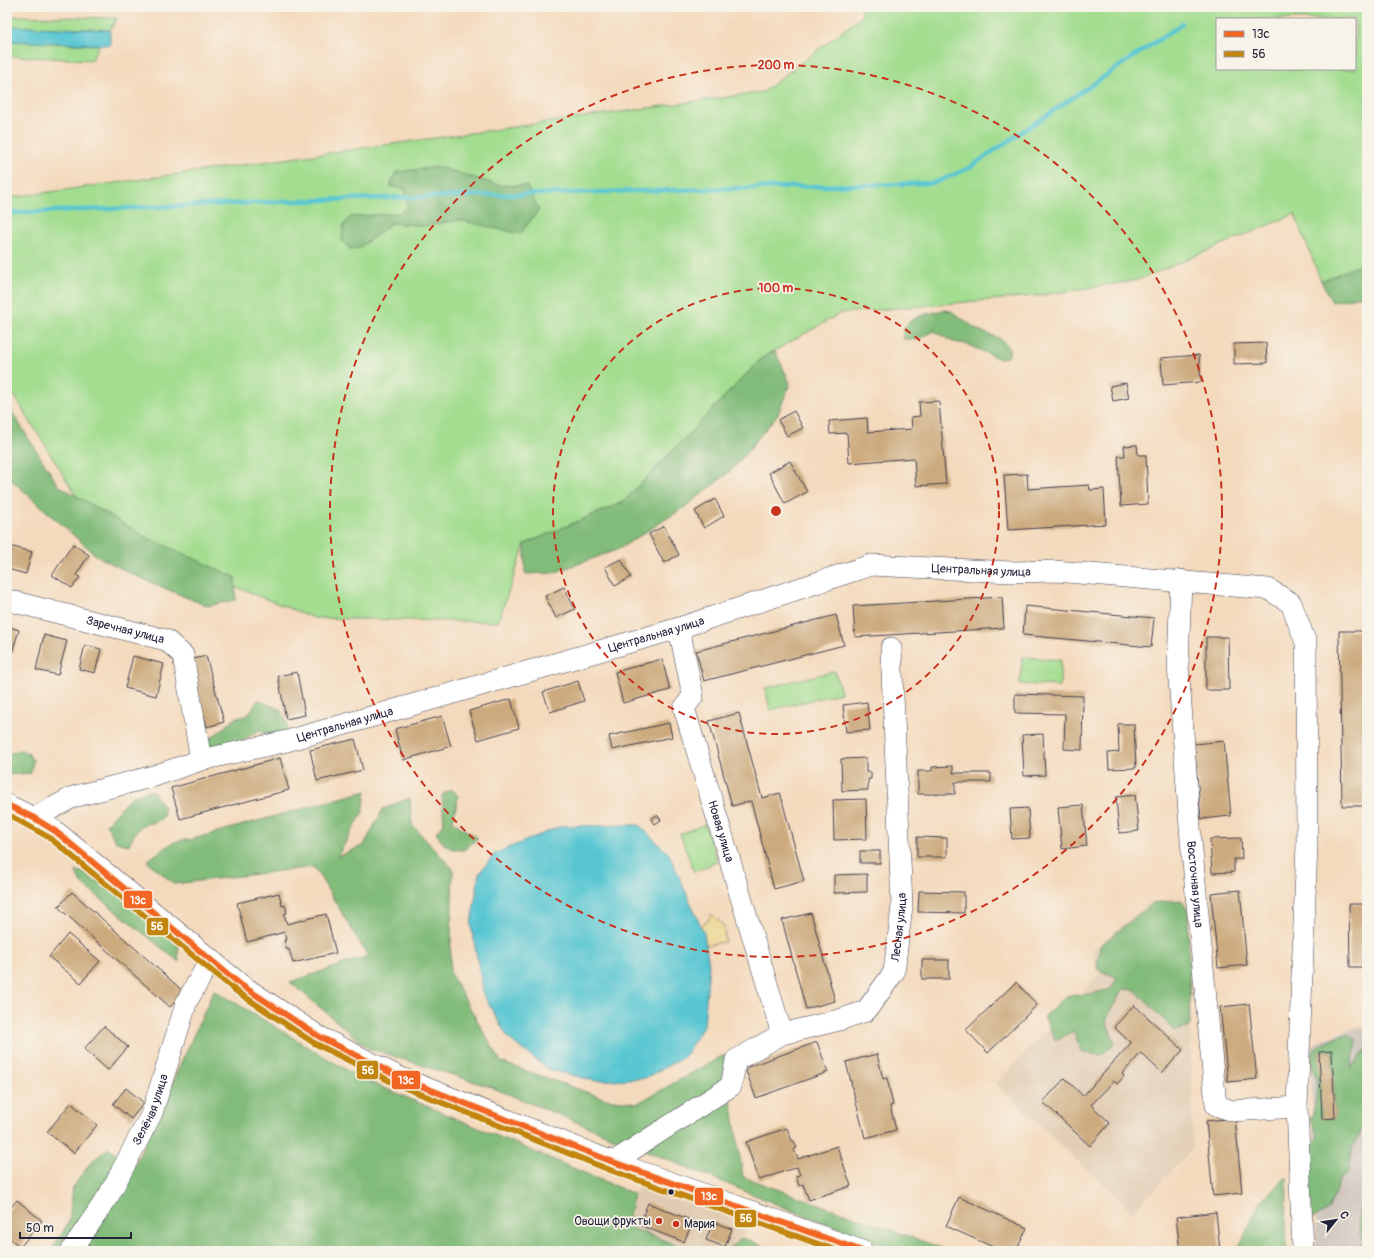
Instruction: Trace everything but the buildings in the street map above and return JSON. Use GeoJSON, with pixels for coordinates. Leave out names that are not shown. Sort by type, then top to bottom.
{"type":"FeatureCollection","features":[{"type":"Feature","properties":{"kind":"street","name":"Центральная улица"},"geometry":{"type":"LineString","coordinates":[[34,818],[73,797],[154,776],[201,760],[287,741],[679,628],[871,565],[1011,572],[1055,571],[1268,588],[1291,603],[1306,643],[1306,851],[1297,1107]]}},
{"type":"Feature","properties":{"kind":"street","name":"Восточная улица"},"geometry":{"type":"LineString","coordinates":[[1181,580],[1178,665],[1191,840],[1216,1106],[1232,1111],[1297,1107]]}},
{"type":"Feature","properties":{"kind":"street","name":"Заречная улица"},"geometry":{"type":"LineString","coordinates":[[7,600],[166,640],[182,654],[201,760]]}},
{"type":"Feature","properties":{"kind":"street","name":"Новая улица"},"geometry":{"type":"LineString","coordinates":[[679,628],[692,696],[684,708],[782,1034]]}},
{"type":"Feature","properties":{"kind":"street","name":"Лесная улица"},"geometry":{"type":"LineString","coordinates":[[613,1162],[731,1086],[736,1060],[782,1034],[839,1020],[866,1011],[894,972],[902,906],[891,648]]}},
{"type":"Feature","properties":{"kind":"street"},"geometry":{"type":"LineString","coordinates":[[7,806],[34,818],[55,831],[241,984],[318,1036],[401,1078],[613,1162],[862,1251]]}},
{"type":"Feature","properties":{"kind":"street","name":"Зелёная улица"},"geometry":{"type":"LineString","coordinates":[[71,1251],[109,1195],[152,1113],[187,1001],[211,959]]}},
{"type":"Feature","properties":{"kind":"street"},"geometry":{"type":"LineString","coordinates":[[1297,1107],[1303,1251]]}},
{"type":"Feature","properties":{"kind":"shaded area"},"geometry":{"type":"Polygon","coordinates":[[[1187,899],[1193,1148],[1133,1212],[996,1084],[1098,975],[1091,951],[1149,902],[1187,899]]]}},
{"type":"Feature","properties":{"kind":"shaded area"},"geometry":{"type":"Polygon","coordinates":[[[1354,1028],[1367,1028],[1367,1251],[1316,1251],[1316,1194],[1310,1045],[1354,1028]]]}},
{"type":"Feature","properties":{"kind":"shaded area"},"geometry":{"type":"Polygon","coordinates":[[[639,1183],[747,1221],[742,1238],[729,1249],[692,1251],[625,1226],[639,1183]]]}},
{"type":"Feature","properties":{"kind":"green space"},"geometry":{"type":"Polygon","coordinates":[[[862,7],[1367,7],[1367,262],[1321,281],[1295,214],[1138,280],[1036,296],[841,313],[762,358],[623,502],[525,544],[498,622],[314,618],[180,565],[92,521],[7,384],[7,198],[763,92],[861,17],[862,7]]]}},
{"type":"Feature","properties":{"kind":"green space"},"geometry":{"type":"Polygon","coordinates":[[[7,16],[117,18],[110,30],[7,26],[7,16]]]}},
{"type":"Feature","properties":{"kind":"green space"},"geometry":{"type":"Polygon","coordinates":[[[7,41],[99,45],[92,60],[7,56],[7,41]]]}},
{"type":"Feature","properties":{"kind":"green space"},"geometry":{"type":"Polygon","coordinates":[[[439,167],[498,185],[527,186],[539,210],[520,234],[459,220],[424,226],[392,223],[359,248],[350,249],[342,241],[343,226],[350,217],[399,213],[408,207],[405,189],[390,186],[396,172],[439,167]]]}},
{"type":"Feature","properties":{"kind":"green space"},"geometry":{"type":"Polygon","coordinates":[[[1367,262],[1367,295],[1332,302],[1321,281],[1367,262]]]}},
{"type":"Feature","properties":{"kind":"green space"},"geometry":{"type":"Polygon","coordinates":[[[944,310],[951,311],[978,330],[1001,339],[1009,348],[1009,356],[1000,359],[966,344],[953,342],[934,331],[917,340],[904,339],[906,326],[910,321],[923,315],[944,310]]]}},
{"type":"Feature","properties":{"kind":"green space"},"geometry":{"type":"Polygon","coordinates":[[[775,351],[790,383],[778,414],[732,470],[685,507],[619,549],[553,573],[525,574],[525,544],[623,502],[762,358],[775,351]]]}},
{"type":"Feature","properties":{"kind":"green space"},"geometry":{"type":"Polygon","coordinates":[[[7,404],[58,485],[146,537],[235,577],[236,600],[207,606],[136,576],[97,556],[7,476],[7,404]]]}},
{"type":"Feature","properties":{"kind":"green space"},"geometry":{"type":"Polygon","coordinates":[[[1022,657],[1061,660],[1060,686],[1020,684],[1022,657]]]}},
{"type":"Feature","properties":{"kind":"green space"},"geometry":{"type":"Polygon","coordinates":[[[835,671],[841,693],[770,710],[765,688],[835,671]]]}},
{"type":"Feature","properties":{"kind":"green space"},"geometry":{"type":"Polygon","coordinates":[[[258,700],[281,710],[288,725],[283,734],[271,737],[259,730],[230,750],[214,751],[205,743],[237,717],[247,716],[258,700]]]}},
{"type":"Feature","properties":{"kind":"green space"},"geometry":{"type":"Polygon","coordinates":[[[20,750],[28,753],[33,761],[31,773],[7,775],[7,755],[20,750]]]}},
{"type":"Feature","properties":{"kind":"green space"},"geometry":{"type":"Polygon","coordinates":[[[452,789],[458,796],[453,822],[478,838],[464,850],[450,848],[441,840],[436,832],[444,825],[442,795],[452,789]]]}},
{"type":"Feature","properties":{"kind":"green space"},"geometry":{"type":"Polygon","coordinates":[[[152,790],[164,808],[163,817],[140,828],[134,835],[129,845],[116,842],[106,824],[131,797],[152,790]]]}},
{"type":"Feature","properties":{"kind":"green space"},"geometry":{"type":"Polygon","coordinates":[[[366,791],[363,812],[337,857],[364,845],[383,809],[410,798],[412,825],[453,869],[450,973],[501,1062],[606,1099],[638,1103],[724,1055],[743,1177],[950,1251],[900,1251],[803,1215],[491,1087],[368,1048],[290,982],[368,956],[314,867],[174,884],[147,861],[167,846],[178,841],[189,840],[366,791]]]}},
{"type":"Feature","properties":{"kind":"green space"},"geometry":{"type":"Polygon","coordinates":[[[705,824],[718,861],[694,872],[680,834],[705,824]]]}},
{"type":"Feature","properties":{"kind":"green space"},"geometry":{"type":"Polygon","coordinates":[[[76,871],[82,872],[134,903],[178,945],[179,962],[80,882],[76,871]]]}},
{"type":"Feature","properties":{"kind":"green space"},"geometry":{"type":"Polygon","coordinates":[[[1181,900],[1188,911],[1190,1027],[1175,1031],[1135,990],[1122,989],[1106,1021],[1115,1043],[1101,1055],[1083,1053],[1073,1031],[1056,1041],[1044,1017],[1066,996],[1090,994],[1111,989],[1117,978],[1097,969],[1100,946],[1153,903],[1181,900]]]}},
{"type":"Feature","properties":{"kind":"green space"},"geometry":{"type":"Polygon","coordinates":[[[214,990],[358,1077],[634,1194],[626,1226],[692,1251],[51,1251],[69,1222],[73,1187],[91,1162],[109,1148],[134,1167],[214,990]]]}},
{"type":"Feature","properties":{"kind":"green space"},"geometry":{"type":"Polygon","coordinates":[[[1341,1035],[1349,1035],[1357,1040],[1351,1069],[1367,1048],[1367,1121],[1352,1148],[1349,1172],[1340,1178],[1329,1209],[1312,1220],[1306,1212],[1311,1143],[1318,1137],[1311,1120],[1318,1090],[1311,1054],[1313,1050],[1341,1035]],[[1332,1051],[1319,1052],[1322,1119],[1335,1118],[1332,1051]]]}},
{"type":"Feature","properties":{"kind":"green space"},"geometry":{"type":"Polygon","coordinates":[[[1287,1177],[1286,1251],[1237,1251],[1261,1201],[1287,1177]]]}},
{"type":"Feature","properties":{"kind":"green space"},"geometry":{"type":"Polygon","coordinates":[[[1367,1193],[1367,1251],[1353,1251],[1364,1242],[1359,1223],[1359,1212],[1367,1193]]]}},
{"type":"Feature","properties":{"kind":"green space"},"geometry":{"type":"Polygon","coordinates":[[[742,1238],[777,1251],[711,1251],[729,1249],[742,1238]]]}},
{"type":"Feature","properties":{"kind":"sand"},"geometry":{"type":"Polygon","coordinates":[[[712,914],[724,926],[725,942],[706,945],[700,925],[706,923],[712,914]]]}},
{"type":"Feature","properties":{"kind":"water"},"geometry":{"type":"Polygon","coordinates":[[[7,26],[110,30],[110,45],[7,41],[7,26]]]}},
{"type":"Feature","properties":{"kind":"water"},"geometry":{"type":"Polygon","coordinates":[[[639,825],[669,854],[704,933],[709,965],[704,1025],[684,1057],[645,1078],[595,1081],[548,1069],[508,1038],[484,996],[471,925],[479,874],[494,854],[561,826],[639,825]]]}},
{"type":"Feature","properties":{"kind":"waterway"},"geometry":{"type":"LineString","coordinates":[[7,213],[350,199],[934,183],[967,169],[1182,24]]}},
{"type":"Feature","properties":{"kind":"transit line","name":"13с"},"geometry":{"type":"LineString","coordinates":[[7,805],[34,818],[55,831],[241,985],[318,1036],[401,1078],[613,1162],[862,1251]]}},
{"type":"Feature","properties":{"kind":"transit line","name":"56"},"geometry":{"type":"LineString","coordinates":[[7,814],[50,838],[236,991],[314,1043],[398,1085],[610,1170],[838,1251]]}},
{"type":"Feature","properties":{"kind":"place","name":"Овощи фрукты"},"geometry":{"type":"Point","coordinates":[659,1221]}},
{"type":"Feature","properties":{"kind":"place","name":"Мария"},"geometry":{"type":"Point","coordinates":[676,1224]}}]}
